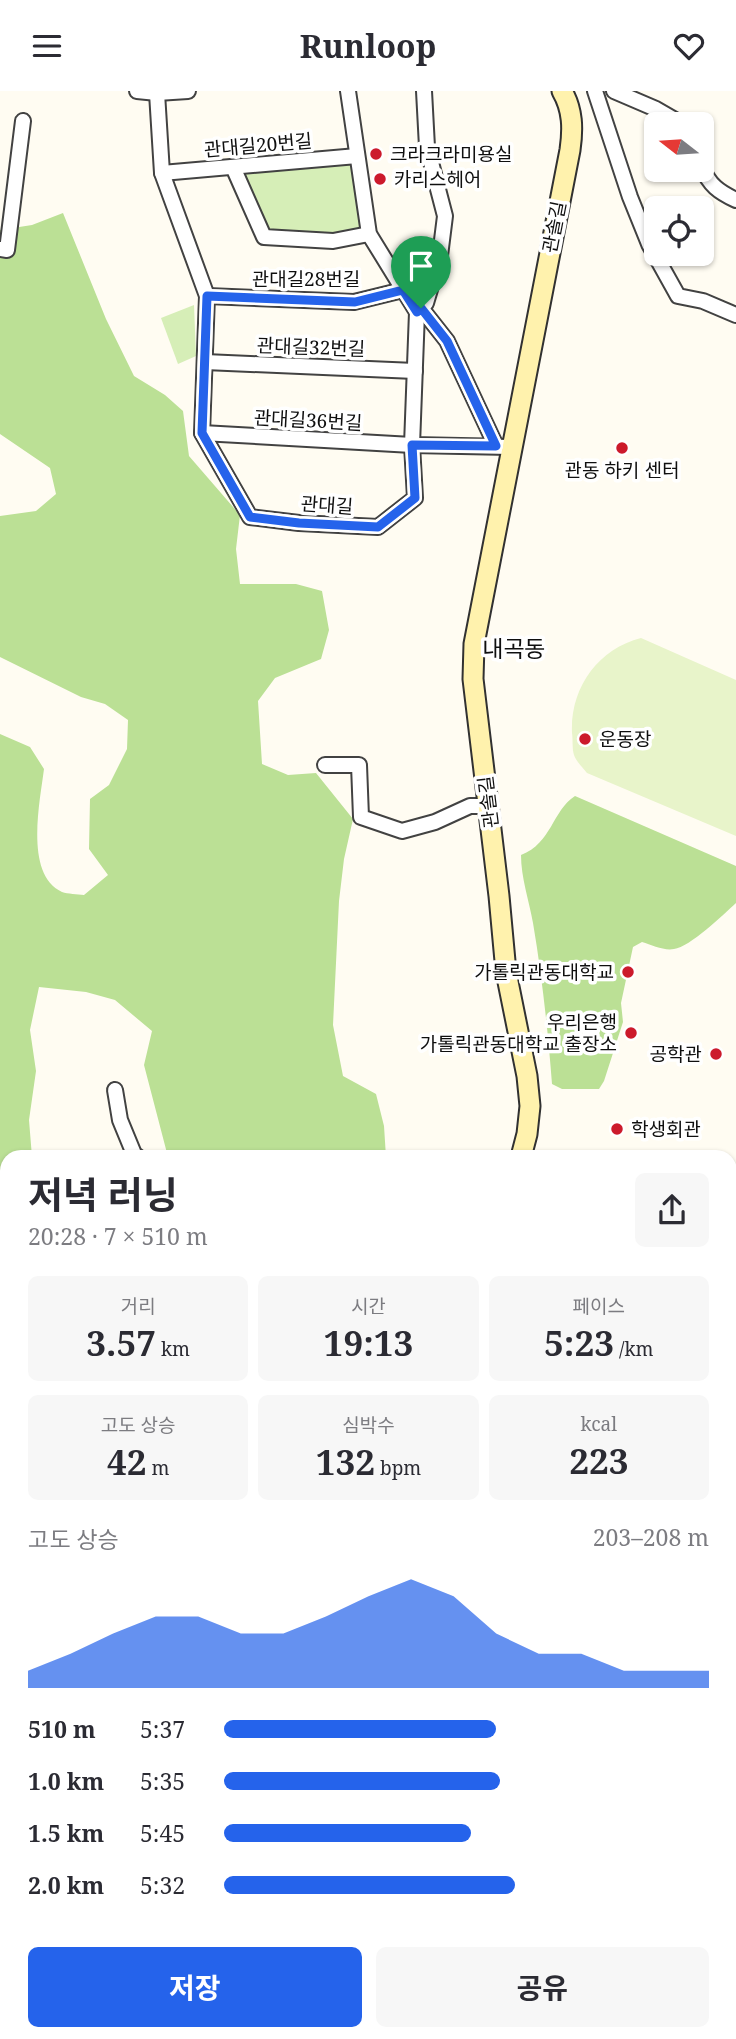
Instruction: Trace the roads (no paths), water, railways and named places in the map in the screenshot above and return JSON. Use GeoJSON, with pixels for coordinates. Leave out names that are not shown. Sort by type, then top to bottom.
{"type":"FeatureCollection","features":[{"type":"Feature","properties":{"kind":"street"},"geometry":{"type":"LineString","coordinates":[[137,91],[188,91]]}},
{"type":"Feature","properties":{"kind":"street"},"geometry":{"type":"LineString","coordinates":[[348,91],[369,234],[403,290],[447,341],[503,447],[412,445]]}},
{"type":"Feature","properties":{"kind":"street"},"geometry":{"type":"LineString","coordinates":[[419,310],[426,303],[440,256],[445,216],[427,147],[424,91]]}},
{"type":"Feature","properties":{"kind":"street","name":"관솔길"},"geometry":{"type":"LineString","coordinates":[[523,1150],[530,1096],[523,1045],[506,972],[473,679],[474,644],[503,447],[570,150],[571,111],[562,91]]}},
{"type":"Feature","properties":{"kind":"street"},"geometry":{"type":"LineString","coordinates":[[595,91],[630,197],[649,244],[678,296],[703,301],[736,315]]}},
{"type":"Feature","properties":{"kind":"street"},"geometry":{"type":"LineString","coordinates":[[614,91],[661,112]]}},
{"type":"Feature","properties":{"kind":"street"},"geometry":{"type":"LineString","coordinates":[[157,93],[162,173],[207,296],[202,433]]}},
{"type":"Feature","properties":{"kind":"street"},"geometry":{"type":"LineString","coordinates":[[0,249],[7,250],[23,121]]}},
{"type":"Feature","properties":{"kind":"street","name":"관대길20번길"},"geometry":{"type":"LineString","coordinates":[[162,173],[358,156]]}},
{"type":"Feature","properties":{"kind":"street"},"geometry":{"type":"LineString","coordinates":[[233,167],[264,237],[333,241],[369,234]]}},
{"type":"Feature","properties":{"kind":"street"},"geometry":{"type":"LineString","coordinates":[[709,182],[718,191],[736,200]]}},
{"type":"Feature","properties":{"kind":"street","name":"관대길28번길"},"geometry":{"type":"LineString","coordinates":[[207,296],[355,302],[403,290]]}},
{"type":"Feature","properties":{"kind":"street","name":"관대길"},"geometry":{"type":"LineString","coordinates":[[202,433],[250,517],[299,523],[378,527],[415,498],[412,445],[419,310]]}},
{"type":"Feature","properties":{"kind":"street","name":"관대길32번길"},"geometry":{"type":"LineString","coordinates":[[205,362],[415,371]]}},
{"type":"Feature","properties":{"kind":"street","name":"관대길36번길"},"geometry":{"type":"LineString","coordinates":[[202,433],[412,445]]}},
{"type":"Feature","properties":{"kind":"street"},"geometry":{"type":"LineString","coordinates":[[325,765],[359,765],[361,817],[402,831],[435,822],[470,806],[488,806]]}},
{"type":"Feature","properties":{"kind":"street"},"geometry":{"type":"LineString","coordinates":[[115,1090],[120,1120],[132,1150]]}},
{"type":"Feature","properties":{"kind":"place","name":"크라크라미용실"},"geometry":{"type":"Point","coordinates":[376,154]}},
{"type":"Feature","properties":{"kind":"place","name":"카리스헤어"},"geometry":{"type":"Point","coordinates":[380,179]}},
{"type":"Feature","properties":{"kind":"place","name":"관동 하키 센터"},"geometry":{"type":"Point","coordinates":[622,448]}},
{"type":"Feature","properties":{"kind":"place","name":"운동장"},"geometry":{"type":"Point","coordinates":[585,739]}},
{"type":"Feature","properties":{"kind":"place","name":"가톨릭관동대학교"},"geometry":{"type":"Point","coordinates":[628,972]}},
{"type":"Feature","properties":{"kind":"place","name":"우리은행 가톨릭관동대학교 출장소"},"geometry":{"type":"Point","coordinates":[631,1033]}},
{"type":"Feature","properties":{"kind":"place","name":"공학관"},"geometry":{"type":"Point","coordinates":[716,1054]}},
{"type":"Feature","properties":{"kind":"place","name":"학생회관"},"geometry":{"type":"Point","coordinates":[617,1129]}},
{"type":"Feature","properties":{"kind":"district","name":"내곡동"},"geometry":{"type":"Point","coordinates":[514,649]}}]}
